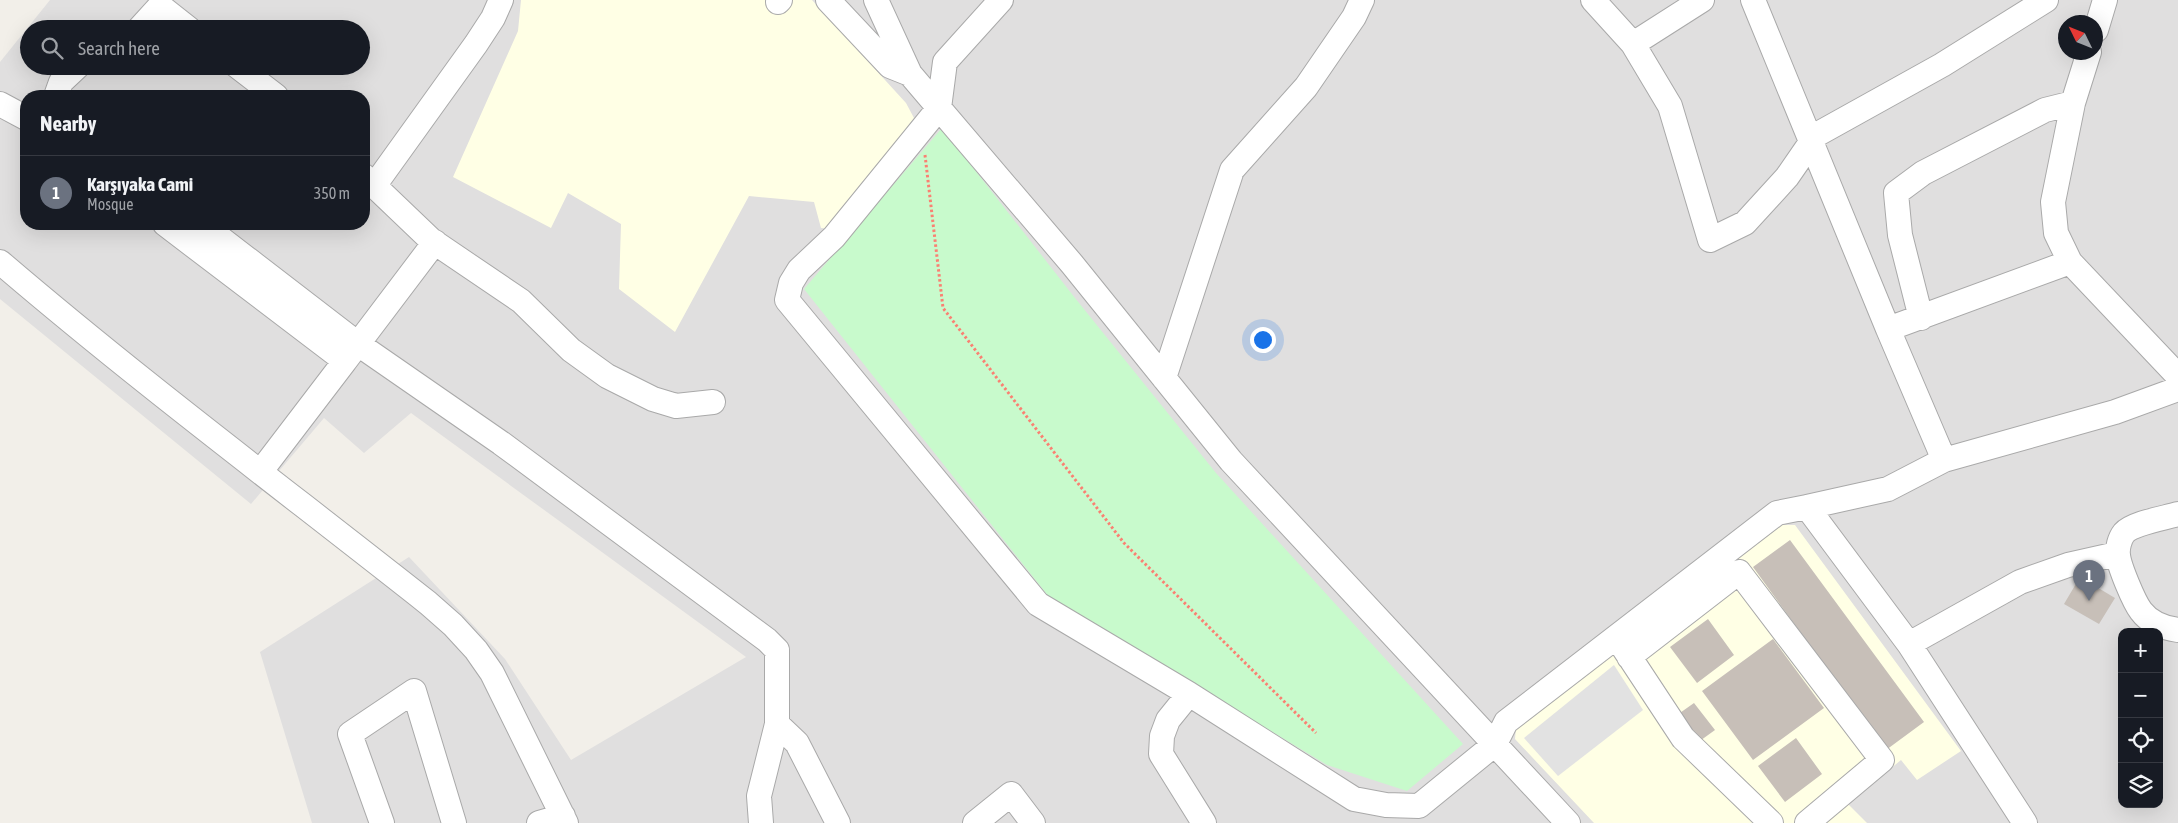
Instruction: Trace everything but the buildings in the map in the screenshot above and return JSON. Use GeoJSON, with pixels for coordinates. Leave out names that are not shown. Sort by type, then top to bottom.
{"type":"FeatureCollection","features":[{"type":"Feature","properties":{"kind":"street"},"geometry":{"type":"LineString","coordinates":[[370,180],[481,38],[501,0]]}},
{"type":"Feature","properties":{"kind":"street"},"geometry":{"type":"LineString","coordinates":[[828,0],[890,66],[910,74]]}},
{"type":"Feature","properties":{"kind":"street"},"geometry":{"type":"LineString","coordinates":[[876,0],[910,74],[1072,264],[1230,461],[1568,823]]}},
{"type":"Feature","properties":{"kind":"street"},"geometry":{"type":"LineString","coordinates":[[1002,0],[945,62],[940,108],[834,237],[799,270],[791,283],[787,300],[1038,604],[1189,694],[1354,798],[1391,814],[1419,806],[1495,744],[1506,722],[1777,513],[1888,489],[1944,460],[2115,412],[2178,389]]}},
{"type":"Feature","properties":{"kind":"street"},"geometry":{"type":"LineString","coordinates":[[1164,378],[1232,170],[1306,88],[1354,17],[1362,0]]}},
{"type":"Feature","properties":{"kind":"street"},"geometry":{"type":"LineString","coordinates":[[1593,0],[1633,44],[1670,106],[1710,240],[1744,224],[1787,177],[1816,135],[1942,65],[2046,0]]}},
{"type":"Feature","properties":{"kind":"street"},"geometry":{"type":"LineString","coordinates":[[1633,44],[1702,0]]}},
{"type":"Feature","properties":{"kind":"street"},"geometry":{"type":"LineString","coordinates":[[1753,0],[1944,460]]}},
{"type":"Feature","properties":{"kind":"street"},"geometry":{"type":"LineString","coordinates":[[2100,15],[2105,0]]}},
{"type":"Feature","properties":{"kind":"street"},"geometry":{"type":"LineString","coordinates":[[145,20],[157,3],[178,20]]}},
{"type":"Feature","properties":{"kind":"street"},"geometry":{"type":"LineString","coordinates":[[2086,60],[2073,102],[2053,202],[2056,233],[2070,262],[2178,376]]}},
{"type":"Feature","properties":{"kind":"street"},"geometry":{"type":"LineString","coordinates":[[58,90],[61,82],[68,75]]}},
{"type":"Feature","properties":{"kind":"street"},"geometry":{"type":"LineString","coordinates":[[249,75],[268,90]]}},
{"type":"Feature","properties":{"kind":"street"},"geometry":{"type":"LineString","coordinates":[[1921,318],[1900,235],[1896,193],[1923,173],[2044,110],[2073,102]]}},
{"type":"Feature","properties":{"kind":"street"},"geometry":{"type":"LineString","coordinates":[[0,104],[20,115]]}},
{"type":"Feature","properties":{"kind":"street"},"geometry":{"type":"LineString","coordinates":[[370,182],[435,242],[521,301],[572,350],[608,376],[653,399],[676,406],[714,402]]}},
{"type":"Feature","properties":{"kind":"street"},"geometry":{"type":"LineString","coordinates":[[174,230],[351,353],[501,443],[767,640],[777,650],[778,724],[759,796],[761,823]]}},
{"type":"Feature","properties":{"kind":"street"},"geometry":{"type":"LineString","coordinates":[[209,230],[351,353]]}},
{"type":"Feature","properties":{"kind":"street"},"geometry":{"type":"LineString","coordinates":[[261,471],[435,242]]}},
{"type":"Feature","properties":{"kind":"street"},"geometry":{"type":"LineString","coordinates":[[0,262],[129,370],[261,471],[454,625],[476,650],[492,673],[508,702],[564,819],[539,823]]}},
{"type":"Feature","properties":{"kind":"street"},"geometry":{"type":"LineString","coordinates":[[1888,329],[2070,262]]}},
{"type":"Feature","properties":{"kind":"street"},"geometry":{"type":"LineString","coordinates":[[1807,507],[1909,644],[2026,823]]}},
{"type":"Feature","properties":{"kind":"street"},"geometry":{"type":"LineString","coordinates":[[2178,514],[2131,528],[2120,538],[2117,554],[2134,601],[2142,612],[2154,623],[2169,629],[2178,630]]}},
{"type":"Feature","properties":{"kind":"street"},"geometry":{"type":"LineString","coordinates":[[1909,644],[2033,576],[2068,565],[2117,554]]}},
{"type":"Feature","properties":{"kind":"street"},"geometry":{"type":"LineString","coordinates":[[1629,657],[1739,572],[1882,760],[1806,823]]}},
{"type":"Feature","properties":{"kind":"street"},"geometry":{"type":"LineString","coordinates":[[1618,636],[1629,657],[1684,738],[1771,823]]}},
{"type":"Feature","properties":{"kind":"street"},"geometry":{"type":"LineString","coordinates":[[382,823],[350,734],[414,692],[454,823]]}},
{"type":"Feature","properties":{"kind":"street"},"geometry":{"type":"LineString","coordinates":[[1189,694],[1168,720],[1162,736],[1161,754],[1204,823]]}},
{"type":"Feature","properties":{"kind":"street"},"geometry":{"type":"LineString","coordinates":[[778,724],[797,742],[838,823]]}},
{"type":"Feature","properties":{"kind":"street"},"geometry":{"type":"LineString","coordinates":[[974,823],[1011,794],[1034,823]]}},
{"type":"Feature","properties":{"kind":"path"},"geometry":{"type":"LineString","coordinates":[[924,149],[943,308],[1124,543],[1316,733]]}},
{"type":"Feature","properties":{"kind":"shaded area"},"geometry":{"type":"Polygon","coordinates":[[[50,0],[2178,0],[2178,823],[312,823],[260,652],[409,557],[505,659],[571,760],[746,657],[411,413],[364,453],[324,418],[251,504],[0,299],[0,62],[20,37],[20,75],[370,75],[370,20],[34,20],[50,0]]]}},
{"type":"Feature","properties":{"kind":"shaded area"},"geometry":{"type":"Polygon","coordinates":[[[521,0],[812,0],[906,103],[914,118],[831,229],[821,228],[814,202],[749,196],[675,332],[619,289],[621,224],[568,193],[551,228],[453,177],[518,31],[521,0]]]}},
{"type":"Feature","properties":{"kind":"shaded area"},"geometry":{"type":"Polygon","coordinates":[[[1782,525],[1795,525],[1961,751],[1917,780],[1901,760],[1848,804],[1867,823],[1594,823],[1515,739],[1516,727],[1782,525]]]}},
{"type":"Feature","properties":{"kind":"shaded area"},"geometry":{"type":"Polygon","coordinates":[[[1614,665],[1643,710],[1558,776],[1524,738],[1614,665]]]}},
{"type":"Feature","properties":{"kind":"green space"},"geometry":{"type":"Polygon","coordinates":[[[942,128],[1075,298],[1216,473],[1463,744],[1407,791],[1327,765],[1049,597],[804,289],[942,128]]]}},
{"type":"Feature","properties":{"kind":"place","name":"Karşıyaka Cami"},"geometry":{"type":"Point","coordinates":[2089,601]}}]}
